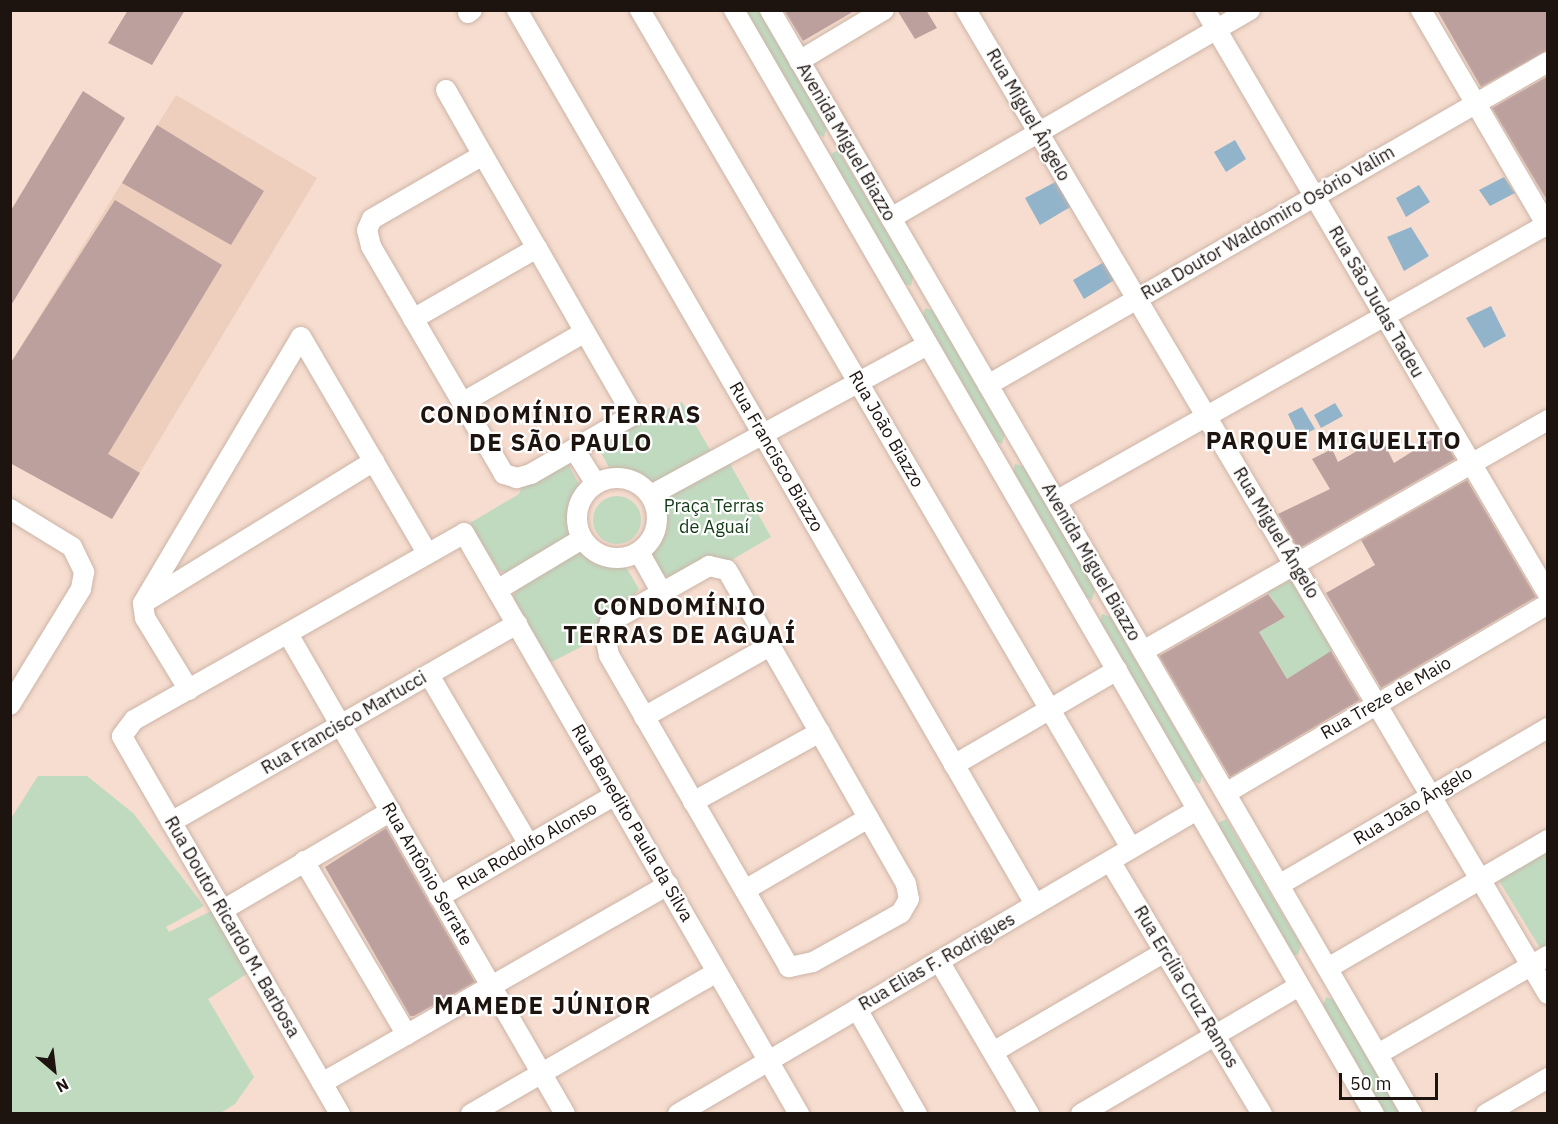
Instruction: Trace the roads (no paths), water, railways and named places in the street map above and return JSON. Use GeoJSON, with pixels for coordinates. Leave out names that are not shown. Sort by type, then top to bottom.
{"type":"FeatureCollection","features":[{"type":"Feature","properties":{"kind":"street","name":"Rua Francisco Biazzo"},"geometry":{"type":"LineString","coordinates":[[517,10],[1035,904]]}},
{"type":"Feature","properties":{"kind":"street","name":"Rua João Biazzo"},"geometry":{"type":"LineString","coordinates":[[640,10],[1131,848]]}},
{"type":"Feature","properties":{"kind":"street","name":"Avenida Miguel Biazzo"},"geometry":{"type":"LineString","coordinates":[[734,10],[1374,1113]]}},
{"type":"Feature","properties":{"kind":"street","name":"Avenida Miguel Biazzo"},"geometry":{"type":"LineString","coordinates":[[770,10],[1412,1113]]}},
{"type":"Feature","properties":{"kind":"street"},"geometry":{"type":"LineString","coordinates":[[799,61],[884,10]]}},
{"type":"Feature","properties":{"kind":"street","name":"Rua Miguel Ângelo"},"geometry":{"type":"LineString","coordinates":[[966,10],[1205,417],[1296,564],[1482,878],[1539,961],[1548,994]]}},
{"type":"Feature","properties":{"kind":"street","name":"Rua São Judas Tadeu"},"geometry":{"type":"LineString","coordinates":[[1205,10],[1548,594]]}},
{"type":"Feature","properties":{"kind":"street"},"geometry":{"type":"LineString","coordinates":[[891,218],[1250,10]]}},
{"type":"Feature","properties":{"kind":"street"},"geometry":{"type":"LineString","coordinates":[[1056,501],[1547,225],[1421,10]]}},
{"type":"Feature","properties":{"kind":"street","name":"Rua Doutor Waldomiro Osório Valim"},"geometry":{"type":"LineString","coordinates":[[988,385],[1548,62]]}},
{"type":"Feature","properties":{"kind":"street"},"geometry":{"type":"LineString","coordinates":[[446,90],[633,415],[531,474],[517,478],[504,474],[371,246],[368,230],[372,219],[483,155]]}},
{"type":"Feature","properties":{"kind":"street"},"geometry":{"type":"LineString","coordinates":[[413,319],[537,248]]}},
{"type":"Feature","properties":{"kind":"street"},"geometry":{"type":"LineString","coordinates":[[905,306],[933,290]]}},
{"type":"Feature","properties":{"kind":"street"},"geometry":{"type":"LineString","coordinates":[[462,403],[585,332]]}},
{"type":"Feature","properties":{"kind":"street"},"geometry":{"type":"LineString","coordinates":[[301,337],[428,554],[189,690],[145,618],[143,603],[174,548],[301,337]]}},
{"type":"Feature","properties":{"kind":"street"},"geometry":{"type":"LineString","coordinates":[[651,495],[927,345]]}},
{"type":"Feature","properties":{"kind":"street"},"geometry":{"type":"LineString","coordinates":[[1143,651],[1548,420]]}},
{"type":"Feature","properties":{"kind":"street"},"geometry":{"type":"LineString","coordinates":[[993,457],[1020,441]]}},
{"type":"Feature","properties":{"kind":"street"},"geometry":{"type":"LineString","coordinates":[[574,449],[596,484]]}},
{"type":"Feature","properties":{"kind":"street"},"geometry":{"type":"LineString","coordinates":[[143,603],[374,461]]}},
{"type":"Feature","properties":{"kind":"street"},"geometry":{"type":"LineString","coordinates":[[626,479],[651,495],[657,510],[657,526],[651,541],[639,552],[624,558],[608,558],[593,551],[582,539],[578,508],[596,484],[626,479]]}},
{"type":"Feature","properties":{"kind":"street"},"geometry":{"type":"LineString","coordinates":[[10,509],[72,547],[84,572],[81,589],[10,705]]}},
{"type":"Feature","properties":{"kind":"street","name":"Rua Benedito Paula da Silva"},"geometry":{"type":"LineString","coordinates":[[428,554],[464,533],[799,1113]]}},
{"type":"Feature","properties":{"kind":"street"},"geometry":{"type":"LineString","coordinates":[[497,590],[582,539]]}},
{"type":"Feature","properties":{"kind":"street"},"geometry":{"type":"LineString","coordinates":[[174,548],[177,560],[186,568],[207,565]]}},
{"type":"Feature","properties":{"kind":"street"},"geometry":{"type":"LineString","coordinates":[[639,552],[662,592]]}},
{"type":"Feature","properties":{"kind":"street"},"geometry":{"type":"LineString","coordinates":[[709,566],[727,570],[906,884],[909,899],[901,913],[813,962],[789,967],[609,656],[605,636],[610,622],[662,592],[709,566]]}},
{"type":"Feature","properties":{"kind":"street","name":"Rua Treze de Maio"},"geometry":{"type":"LineString","coordinates":[[1225,792],[1548,604]]}},
{"type":"Feature","properties":{"kind":"street","name":"Rua Francisco Martucci"},"geometry":{"type":"LineString","coordinates":[[171,822],[517,624]]}},
{"type":"Feature","properties":{"kind":"street","name":"Rua Antônio Serrate"},"geometry":{"type":"LineString","coordinates":[[288,634],[565,1113]]}},
{"type":"Feature","properties":{"kind":"street"},"geometry":{"type":"LineString","coordinates":[[644,717],[771,646]]}},
{"type":"Feature","properties":{"kind":"street"},"geometry":{"type":"LineString","coordinates":[[954,765],[1117,670]]}},
{"type":"Feature","properties":{"kind":"street"},"geometry":{"type":"LineString","coordinates":[[429,675],[529,844]]}},
{"type":"Feature","properties":{"kind":"street","name":"Rua Doutor Ricardo M. Barbosa"},"geometry":{"type":"LineString","coordinates":[[189,690],[135,720],[123,731],[123,741],[340,1113]]}},
{"type":"Feature","properties":{"kind":"street","name":"Rua João Ângelo"},"geometry":{"type":"LineString","coordinates":[[1280,885],[1548,728]]}},
{"type":"Feature","properties":{"kind":"street"},"geometry":{"type":"LineString","coordinates":[[693,802],[820,732]]}},
{"type":"Feature","properties":{"kind":"street"},"geometry":{"type":"LineString","coordinates":[[1196,809],[1225,792]]}},
{"type":"Feature","properties":{"kind":"street"},"geometry":{"type":"LineString","coordinates":[[1196,809],[1225,792]]}},
{"type":"Feature","properties":{"kind":"street","name":"Rua Rodolfo Alonso"},"geometry":{"type":"LineString","coordinates":[[439,897],[615,795]]}},
{"type":"Feature","properties":{"kind":"street","name":"Rua Elias F. Rodrigues"},"geometry":{"type":"LineString","coordinates":[[678,1113],[1196,809]]}},
{"type":"Feature","properties":{"kind":"street"},"geometry":{"type":"LineString","coordinates":[[223,910],[391,811]]}},
{"type":"Feature","properties":{"kind":"street"},"geometry":{"type":"LineString","coordinates":[[745,890],[868,818]]}},
{"type":"Feature","properties":{"kind":"street"},"geometry":{"type":"LineString","coordinates":[[1081,1113],[1548,840]]}},
{"type":"Feature","properties":{"kind":"street"},"geometry":{"type":"LineString","coordinates":[[304,861],[407,1035]]}},
{"type":"Feature","properties":{"kind":"street","name":"Rua Ercília Cruz Ramos"},"geometry":{"type":"LineString","coordinates":[[1110,861],[1262,1113]]}},
{"type":"Feature","properties":{"kind":"street"},"geometry":{"type":"LineString","coordinates":[[322,1083],[668,885]]}},
{"type":"Feature","properties":{"kind":"street"},"geometry":{"type":"LineString","coordinates":[[993,1052],[1165,952]]}},
{"type":"Feature","properties":{"kind":"street"},"geometry":{"type":"LineString","coordinates":[[939,961],[1029,1113]]}},
{"type":"Feature","properties":{"kind":"street"},"geometry":{"type":"LineString","coordinates":[[1378,1054],[1539,961]]}},
{"type":"Feature","properties":{"kind":"street"},"geometry":{"type":"LineString","coordinates":[[1299,986],[1328,969]]}},
{"type":"Feature","properties":{"kind":"street"},"geometry":{"type":"LineString","coordinates":[[471,1113],[717,972]]}},
{"type":"Feature","properties":{"kind":"street"},"geometry":{"type":"LineString","coordinates":[[857,1009],[917,1113]]}},
{"type":"Feature","properties":{"kind":"street"},"geometry":{"type":"LineString","coordinates":[[1486,1113],[1548,1078]]}},
{"type":"Feature","properties":{"kind":"water"},"geometry":{"type":"Polygon","coordinates":[[[1235,140],[1246,159],[1226,172],[1214,152],[1235,140]]]}},
{"type":"Feature","properties":{"kind":"water"},"geometry":{"type":"Polygon","coordinates":[[[1504,177],[1515,193],[1490,206],[1479,190],[1504,177]]]}},
{"type":"Feature","properties":{"kind":"water"},"geometry":{"type":"Polygon","coordinates":[[[1059,180],[1072,206],[1040,225],[1025,198],[1059,180]]]}},
{"type":"Feature","properties":{"kind":"water"},"geometry":{"type":"Polygon","coordinates":[[[1419,185],[1430,202],[1406,217],[1396,198],[1419,185]]]}},
{"type":"Feature","properties":{"kind":"water"},"geometry":{"type":"Polygon","coordinates":[[[1411,227],[1429,256],[1404,271],[1387,237],[1411,227]]]}},
{"type":"Feature","properties":{"kind":"water"},"geometry":{"type":"Polygon","coordinates":[[[1104,262],[1116,279],[1084,299],[1073,280],[1104,262]]]}},
{"type":"Feature","properties":{"kind":"water"},"geometry":{"type":"Polygon","coordinates":[[[1491,306],[1506,336],[1484,348],[1466,318],[1491,306]]]}},
{"type":"Feature","properties":{"kind":"water"},"geometry":{"type":"Polygon","coordinates":[[[1335,403],[1343,416],[1321,428],[1314,415],[1335,403]]]}},
{"type":"Feature","properties":{"kind":"water"},"geometry":{"type":"Polygon","coordinates":[[[1302,407],[1315,429],[1299,437],[1288,414],[1302,407]]]}},
{"type":"Feature","properties":{"kind":"district","name":"CONDOMÍNIO TERRAS DE SÃO PAULO"},"geometry":{"type":"Point","coordinates":[561,429]}},
{"type":"Feature","properties":{"kind":"district","name":"PARQUE MIGUELITO"},"geometry":{"type":"Point","coordinates":[1334,441]}},
{"type":"Feature","properties":{"kind":"district","name":"CONDOMÍNIO TERRAS DE AGUAÍ"},"geometry":{"type":"Point","coordinates":[680,621]}},
{"type":"Feature","properties":{"kind":"district","name":"MAMEDE JÚNIOR"},"geometry":{"type":"Point","coordinates":[543,1006]}},
{"type":"Feature","properties":{"kind":"park label","name":"Praça Terras de Aguaí"},"geometry":{"type":"Point","coordinates":[714,517]}}]}
